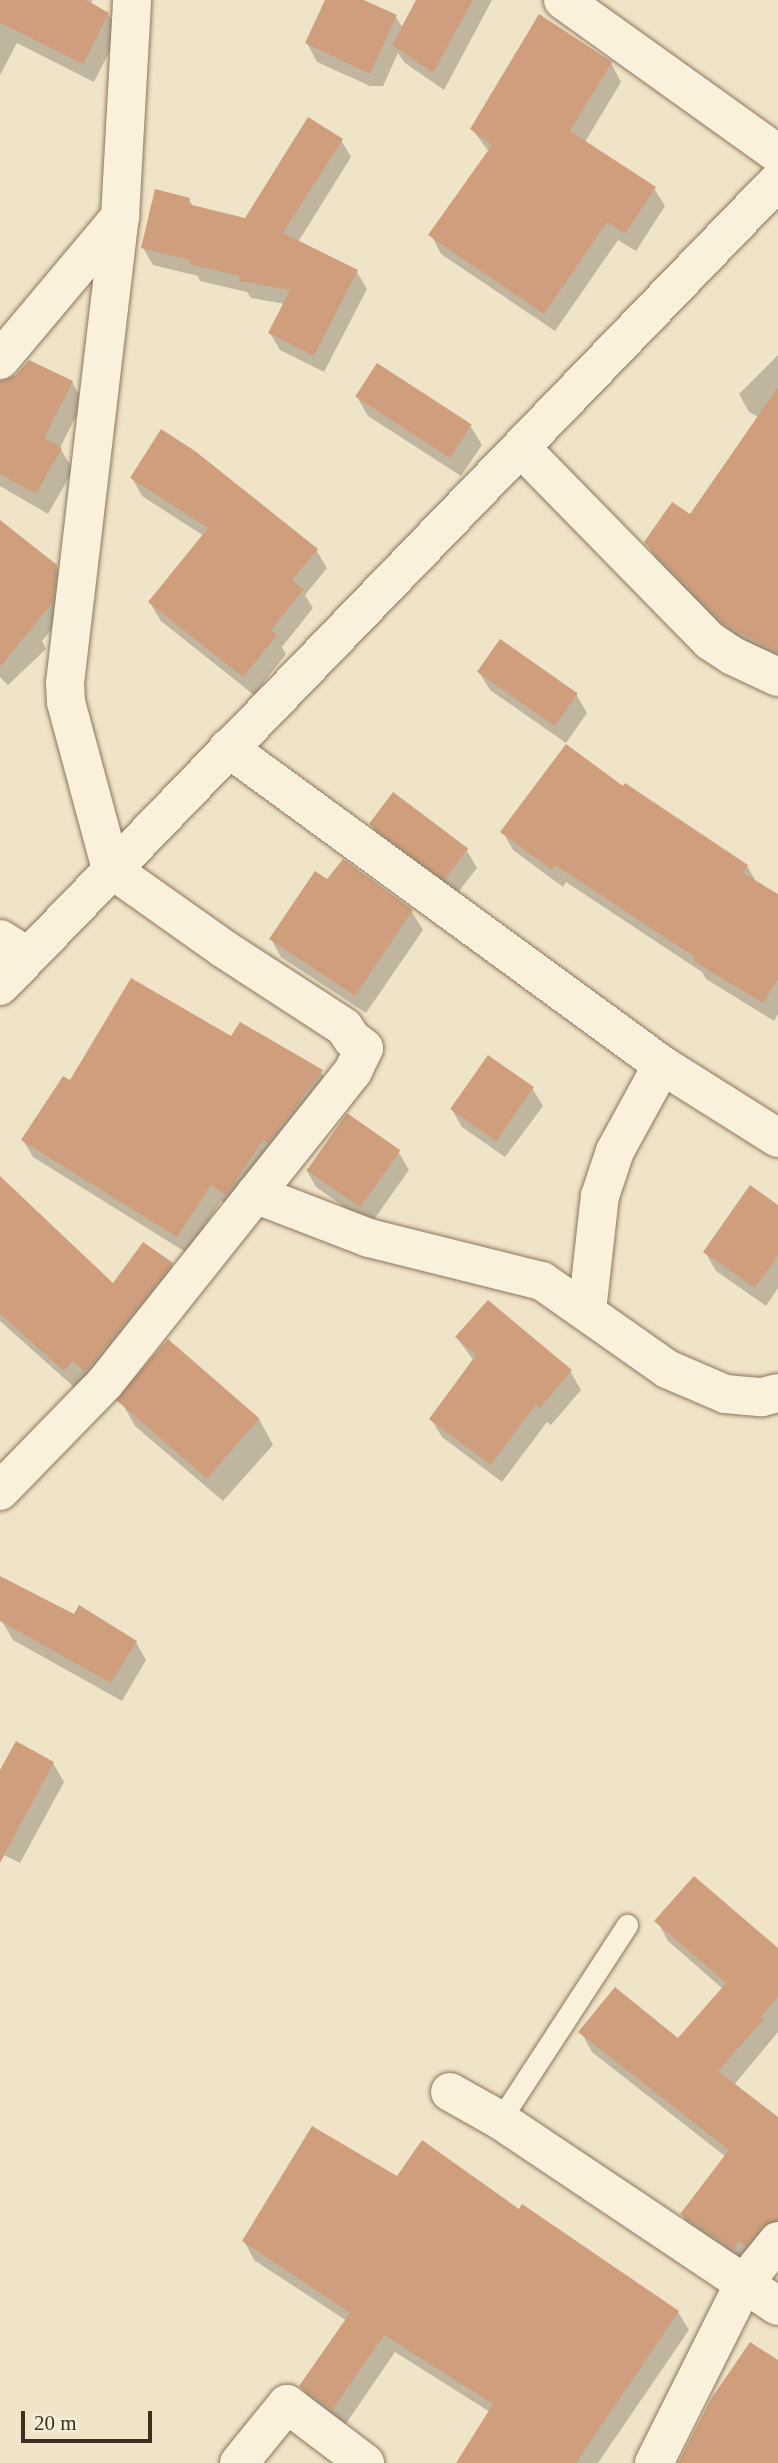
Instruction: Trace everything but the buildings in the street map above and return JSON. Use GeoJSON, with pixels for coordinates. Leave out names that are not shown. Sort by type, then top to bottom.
{"type":"FeatureCollection","features":[{"type":"Feature","properties":{"kind":"street"},"geometry":{"type":"LineString","coordinates":[[0,1491],[105,1383],[353,1071],[364,1048],[352,1039],[344,1027],[224,950],[111,869],[66,702],[65,683],[120,217],[132,0]]}},
{"type":"Feature","properties":{"kind":"street"},"geometry":{"type":"LineString","coordinates":[[563,0],[778,153]]}},
{"type":"Feature","properties":{"kind":"street"},"geometry":{"type":"LineString","coordinates":[[0,986],[13,948],[111,869],[522,449],[778,181]]}},
{"type":"Feature","properties":{"kind":"street"},"geometry":{"type":"LineString","coordinates":[[0,360],[120,217]]}},
{"type":"Feature","properties":{"kind":"street"},"geometry":{"type":"LineString","coordinates":[[522,449],[710,642],[778,677]]}},
{"type":"Feature","properties":{"kind":"street"},"geometry":{"type":"LineString","coordinates":[[228,748],[662,1065],[778,1138]]}},
{"type":"Feature","properties":{"kind":"street"},"geometry":{"type":"LineString","coordinates":[[587,1311],[600,1196],[615,1151],[662,1065]]}},
{"type":"Feature","properties":{"kind":"street"},"geometry":{"type":"LineString","coordinates":[[255,1195],[369,1238],[542,1281],[667,1369],[725,1394],[762,1397],[778,1393]]}},
{"type":"Feature","properties":{"kind":"street"},"geometry":{"type":"LineString","coordinates":[[450,2092],[500,2120],[778,2306]]}},
{"type":"Feature","properties":{"kind":"street"},"geometry":{"type":"LineString","coordinates":[[654,2463],[744,2283],[778,2241]]}},
{"type":"Feature","properties":{"kind":"street"},"geometry":{"type":"LineString","coordinates":[[239,2463],[287,2404],[365,2463]]}},
{"type":"Feature","properties":{"kind":"lane"},"geometry":{"type":"LineString","coordinates":[[500,2120],[627,1925]]}}]}
